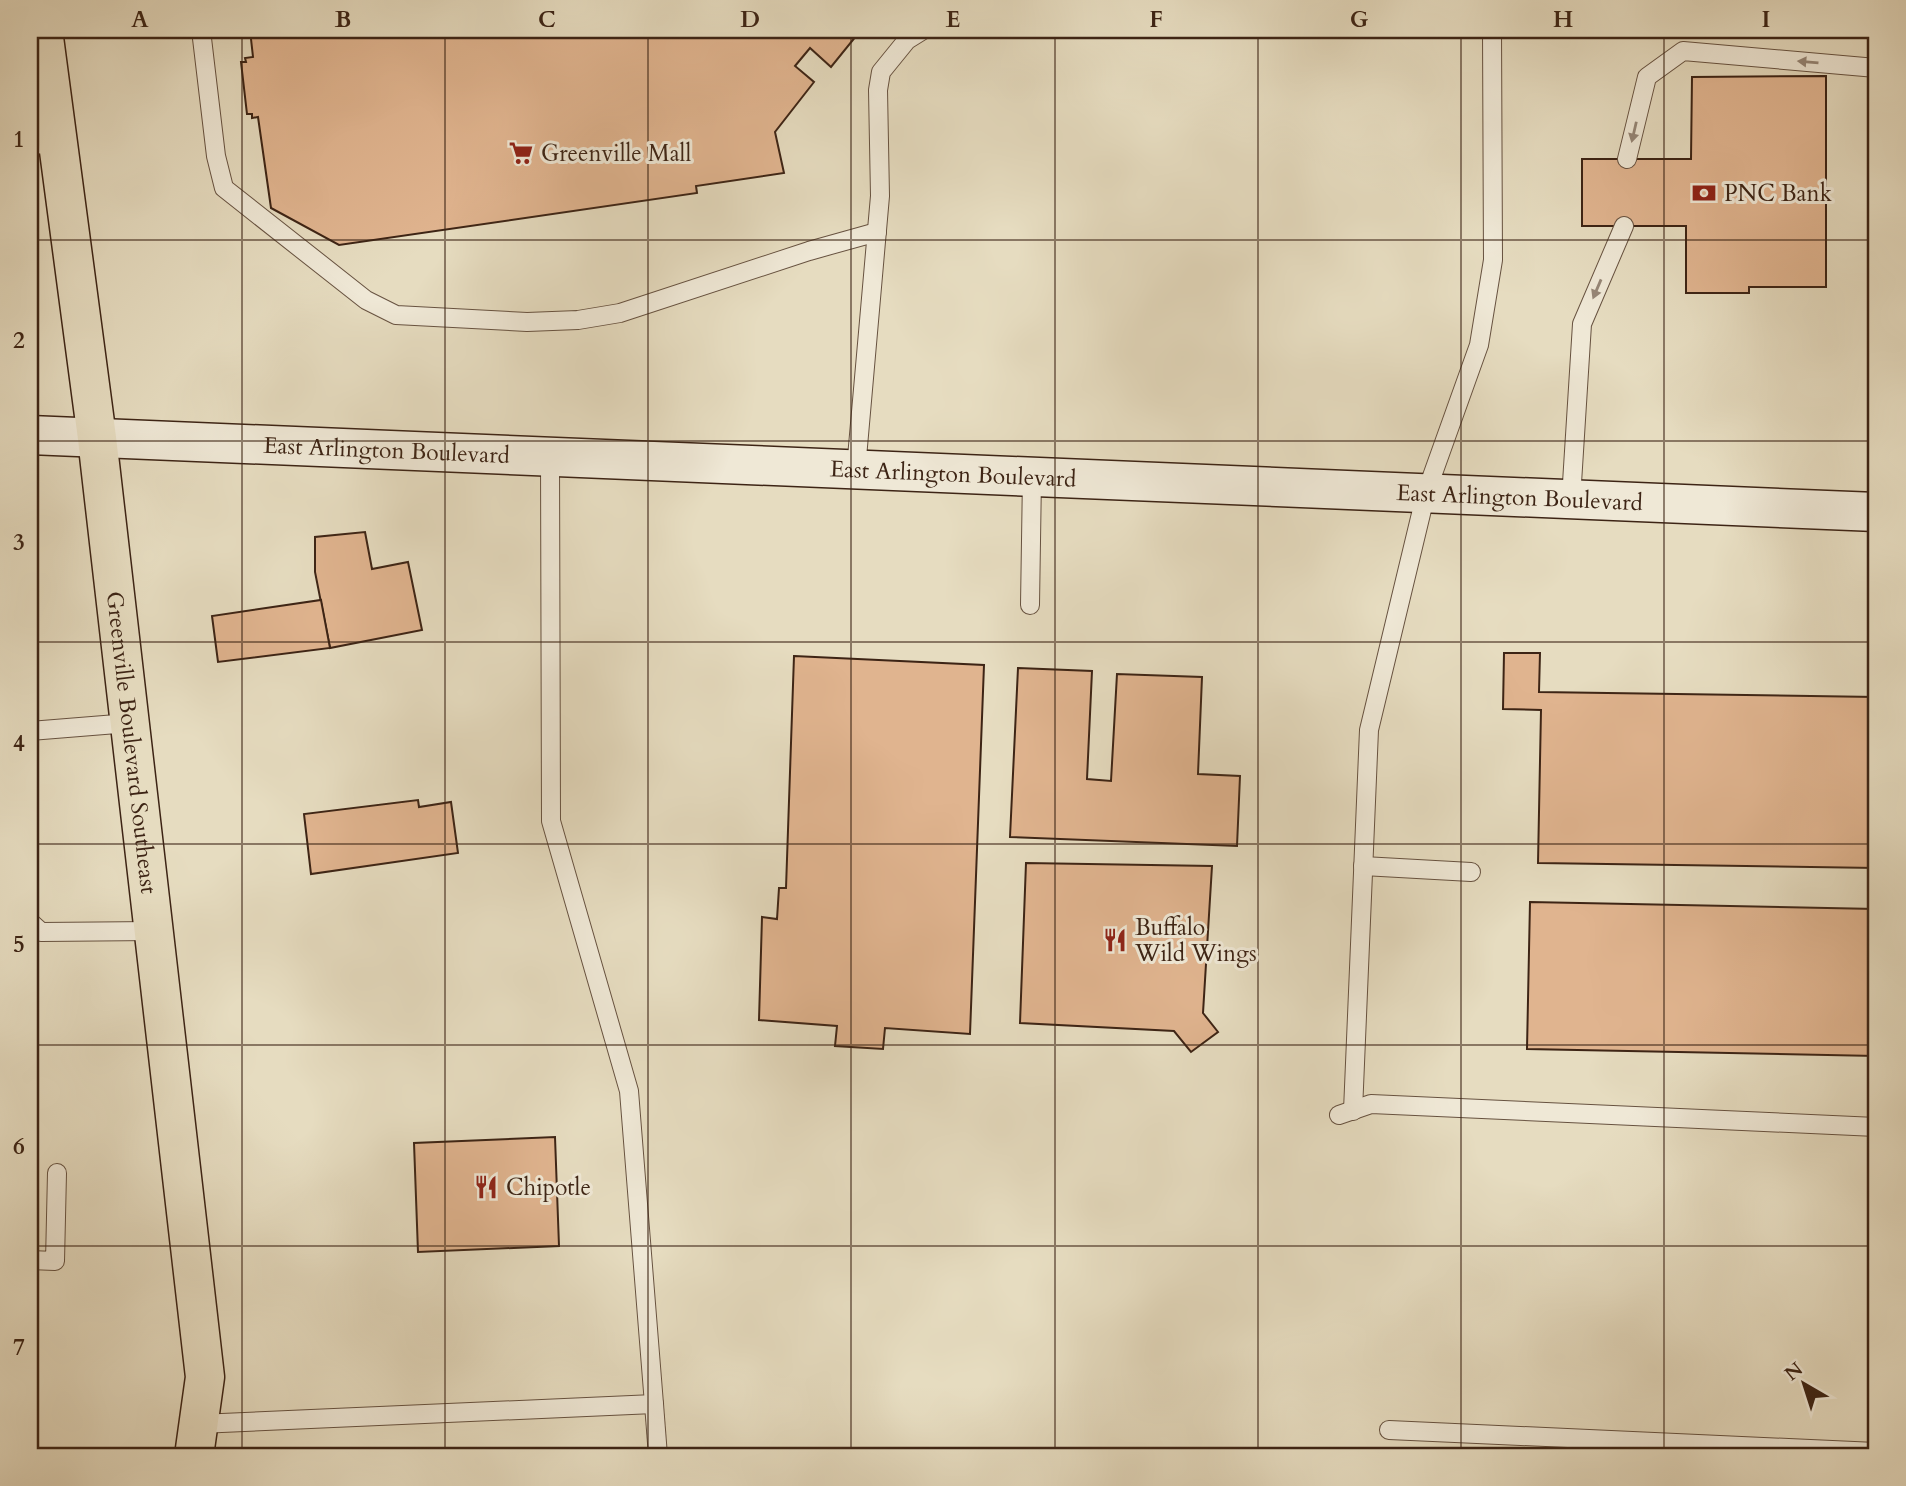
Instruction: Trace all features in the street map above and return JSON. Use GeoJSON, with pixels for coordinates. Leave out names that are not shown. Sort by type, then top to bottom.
{"type":"FeatureCollection","features":[{"type":"Feature","properties":{"kind":"highway","name":"Greenville Boulevard Southeast"},"geometry":{"type":"LineString","coordinates":[[43,30],[44,144],[97,438],[205,1377],[196,1440]]}},
{"type":"Feature","properties":{"kind":"main road","name":"East Arlington Boulevard"},"geometry":{"type":"LineString","coordinates":[[30,435],[1876,512]]}},
{"type":"Feature","properties":{"kind":"lane"},"geometry":{"type":"LineString","coordinates":[[201,30],[216,156],[224,188],[366,300],[396,315],[527,322],[578,320],[620,313],[784,259],[877,232]]}},
{"type":"Feature","properties":{"kind":"lane"},"geometry":{"type":"LineString","coordinates":[[856,469],[880,196],[878,90],[881,72],[907,40],[923,30]]}},
{"type":"Feature","properties":{"kind":"lane"},"geometry":{"type":"LineString","coordinates":[[1492,30],[1493,260],[1479,345],[1426,493],[1369,730],[1363,866],[1346,1113],[1371,1104],[1876,1127]]}},
{"type":"Feature","properties":{"kind":"lane"},"geometry":{"type":"LineString","coordinates":[[1627,159],[1647,77],[1683,51],[1876,68]]}},
{"type":"Feature","properties":{"kind":"lane"},"geometry":{"type":"LineString","coordinates":[[1571,499],[1582,324],[1623,226]]}},
{"type":"Feature","properties":{"kind":"lane"},"geometry":{"type":"LineString","coordinates":[[550,457],[551,821],[629,1091],[658,1456]]}},
{"type":"Feature","properties":{"kind":"lane"},"geometry":{"type":"LineString","coordinates":[[1030,605],[1032,477]]}},
{"type":"Feature","properties":{"kind":"lane"},"geometry":{"type":"LineString","coordinates":[[30,731],[129,723]]}},
{"type":"Feature","properties":{"kind":"lane"},"geometry":{"type":"LineString","coordinates":[[1363,866],[1471,872]]}},
{"type":"Feature","properties":{"kind":"lane"},"geometry":{"type":"LineString","coordinates":[[30,922],[41,932],[153,930]]}},
{"type":"Feature","properties":{"kind":"lane"},"geometry":{"type":"LineString","coordinates":[[30,1260],[55,1261],[57,1173]]}},
{"type":"Feature","properties":{"kind":"lane"},"geometry":{"type":"LineString","coordinates":[[196,1440],[654,1404]]}},
{"type":"Feature","properties":{"kind":"lane"},"geometry":{"type":"LineString","coordinates":[[1389,1430],[1876,1451]]}},
{"type":"Feature","properties":{"kind":"building","name":"Greenville Mall"},"geometry":{"type":"Polygon","coordinates":[[[250,30],[861,30],[831,67],[810,48],[795,66],[814,82],[775,132],[784,173],[696,186],[697,193],[339,245],[271,208],[258,117],[252,118],[252,114],[247,114],[241,62],[246,62],[245,58],[253,57],[250,30]]]}},
{"type":"Feature","properties":{"kind":"building","name":"PNC Bank"},"geometry":{"type":"Polygon","coordinates":[[[1826,76],[1826,287],[1749,287],[1749,293],[1686,293],[1686,226],[1582,226],[1582,159],[1691,159],[1692,77],[1826,76]]]}},
{"type":"Feature","properties":{"kind":"building"},"geometry":{"type":"Polygon","coordinates":[[[365,532],[372,569],[408,562],[422,630],[330,648],[315,572],[315,537],[365,532]]]}},
{"type":"Feature","properties":{"kind":"building"},"geometry":{"type":"Polygon","coordinates":[[[321,600],[330,648],[218,662],[212,616],[321,600]]]}},
{"type":"Feature","properties":{"kind":"building"},"geometry":{"type":"Polygon","coordinates":[[[1504,653],[1540,653],[1539,692],[1876,697],[1876,868],[1538,863],[1541,710],[1503,709],[1504,653]]]}},
{"type":"Feature","properties":{"kind":"building"},"geometry":{"type":"Polygon","coordinates":[[[794,656],[984,665],[970,1034],[885,1028],[883,1049],[835,1046],[837,1026],[759,1020],[762,917],[777,919],[779,888],[786,888],[794,656]]]}},
{"type":"Feature","properties":{"kind":"building"},"geometry":{"type":"Polygon","coordinates":[[[1018,668],[1092,671],[1087,779],[1111,781],[1117,674],[1202,677],[1198,774],[1240,776],[1237,846],[1010,837],[1018,668]]]}},
{"type":"Feature","properties":{"kind":"building"},"geometry":{"type":"Polygon","coordinates":[[[418,800],[419,807],[451,802],[458,853],[311,874],[304,814],[418,800]]]}},
{"type":"Feature","properties":{"kind":"building","name":"Buffalo Wild Wings"},"geometry":{"type":"Polygon","coordinates":[[[1026,863],[1212,866],[1203,1013],[1218,1032],[1191,1052],[1174,1031],[1020,1023],[1026,863]]]}},
{"type":"Feature","properties":{"kind":"building"},"geometry":{"type":"Polygon","coordinates":[[[1530,902],[1876,909],[1876,1056],[1527,1049],[1530,902]]]}},
{"type":"Feature","properties":{"kind":"building","name":"Chipotle"},"geometry":{"type":"Polygon","coordinates":[[[555,1137],[559,1246],[418,1252],[414,1143],[555,1137]]]}},
{"type":"Feature","properties":{"kind":"building"},"geometry":{"type":"Polygon","coordinates":[[[1452,1450],[1453,1456],[1407,1456],[1452,1450]]]}},
{"type":"Feature","properties":{"kind":"place","name":"Greenville Mall"},"geometry":{"type":"Point","coordinates":[521,153]}},
{"type":"Feature","properties":{"kind":"place","name":"PNC Bank"},"geometry":{"type":"Point","coordinates":[1704,193]}},
{"type":"Feature","properties":{"kind":"place","name":"Buffalo Wild Wings"},"geometry":{"type":"Point","coordinates":[1115,940]}},
{"type":"Feature","properties":{"kind":"place","name":"Chipotle"},"geometry":{"type":"Point","coordinates":[486,1187]}}]}
